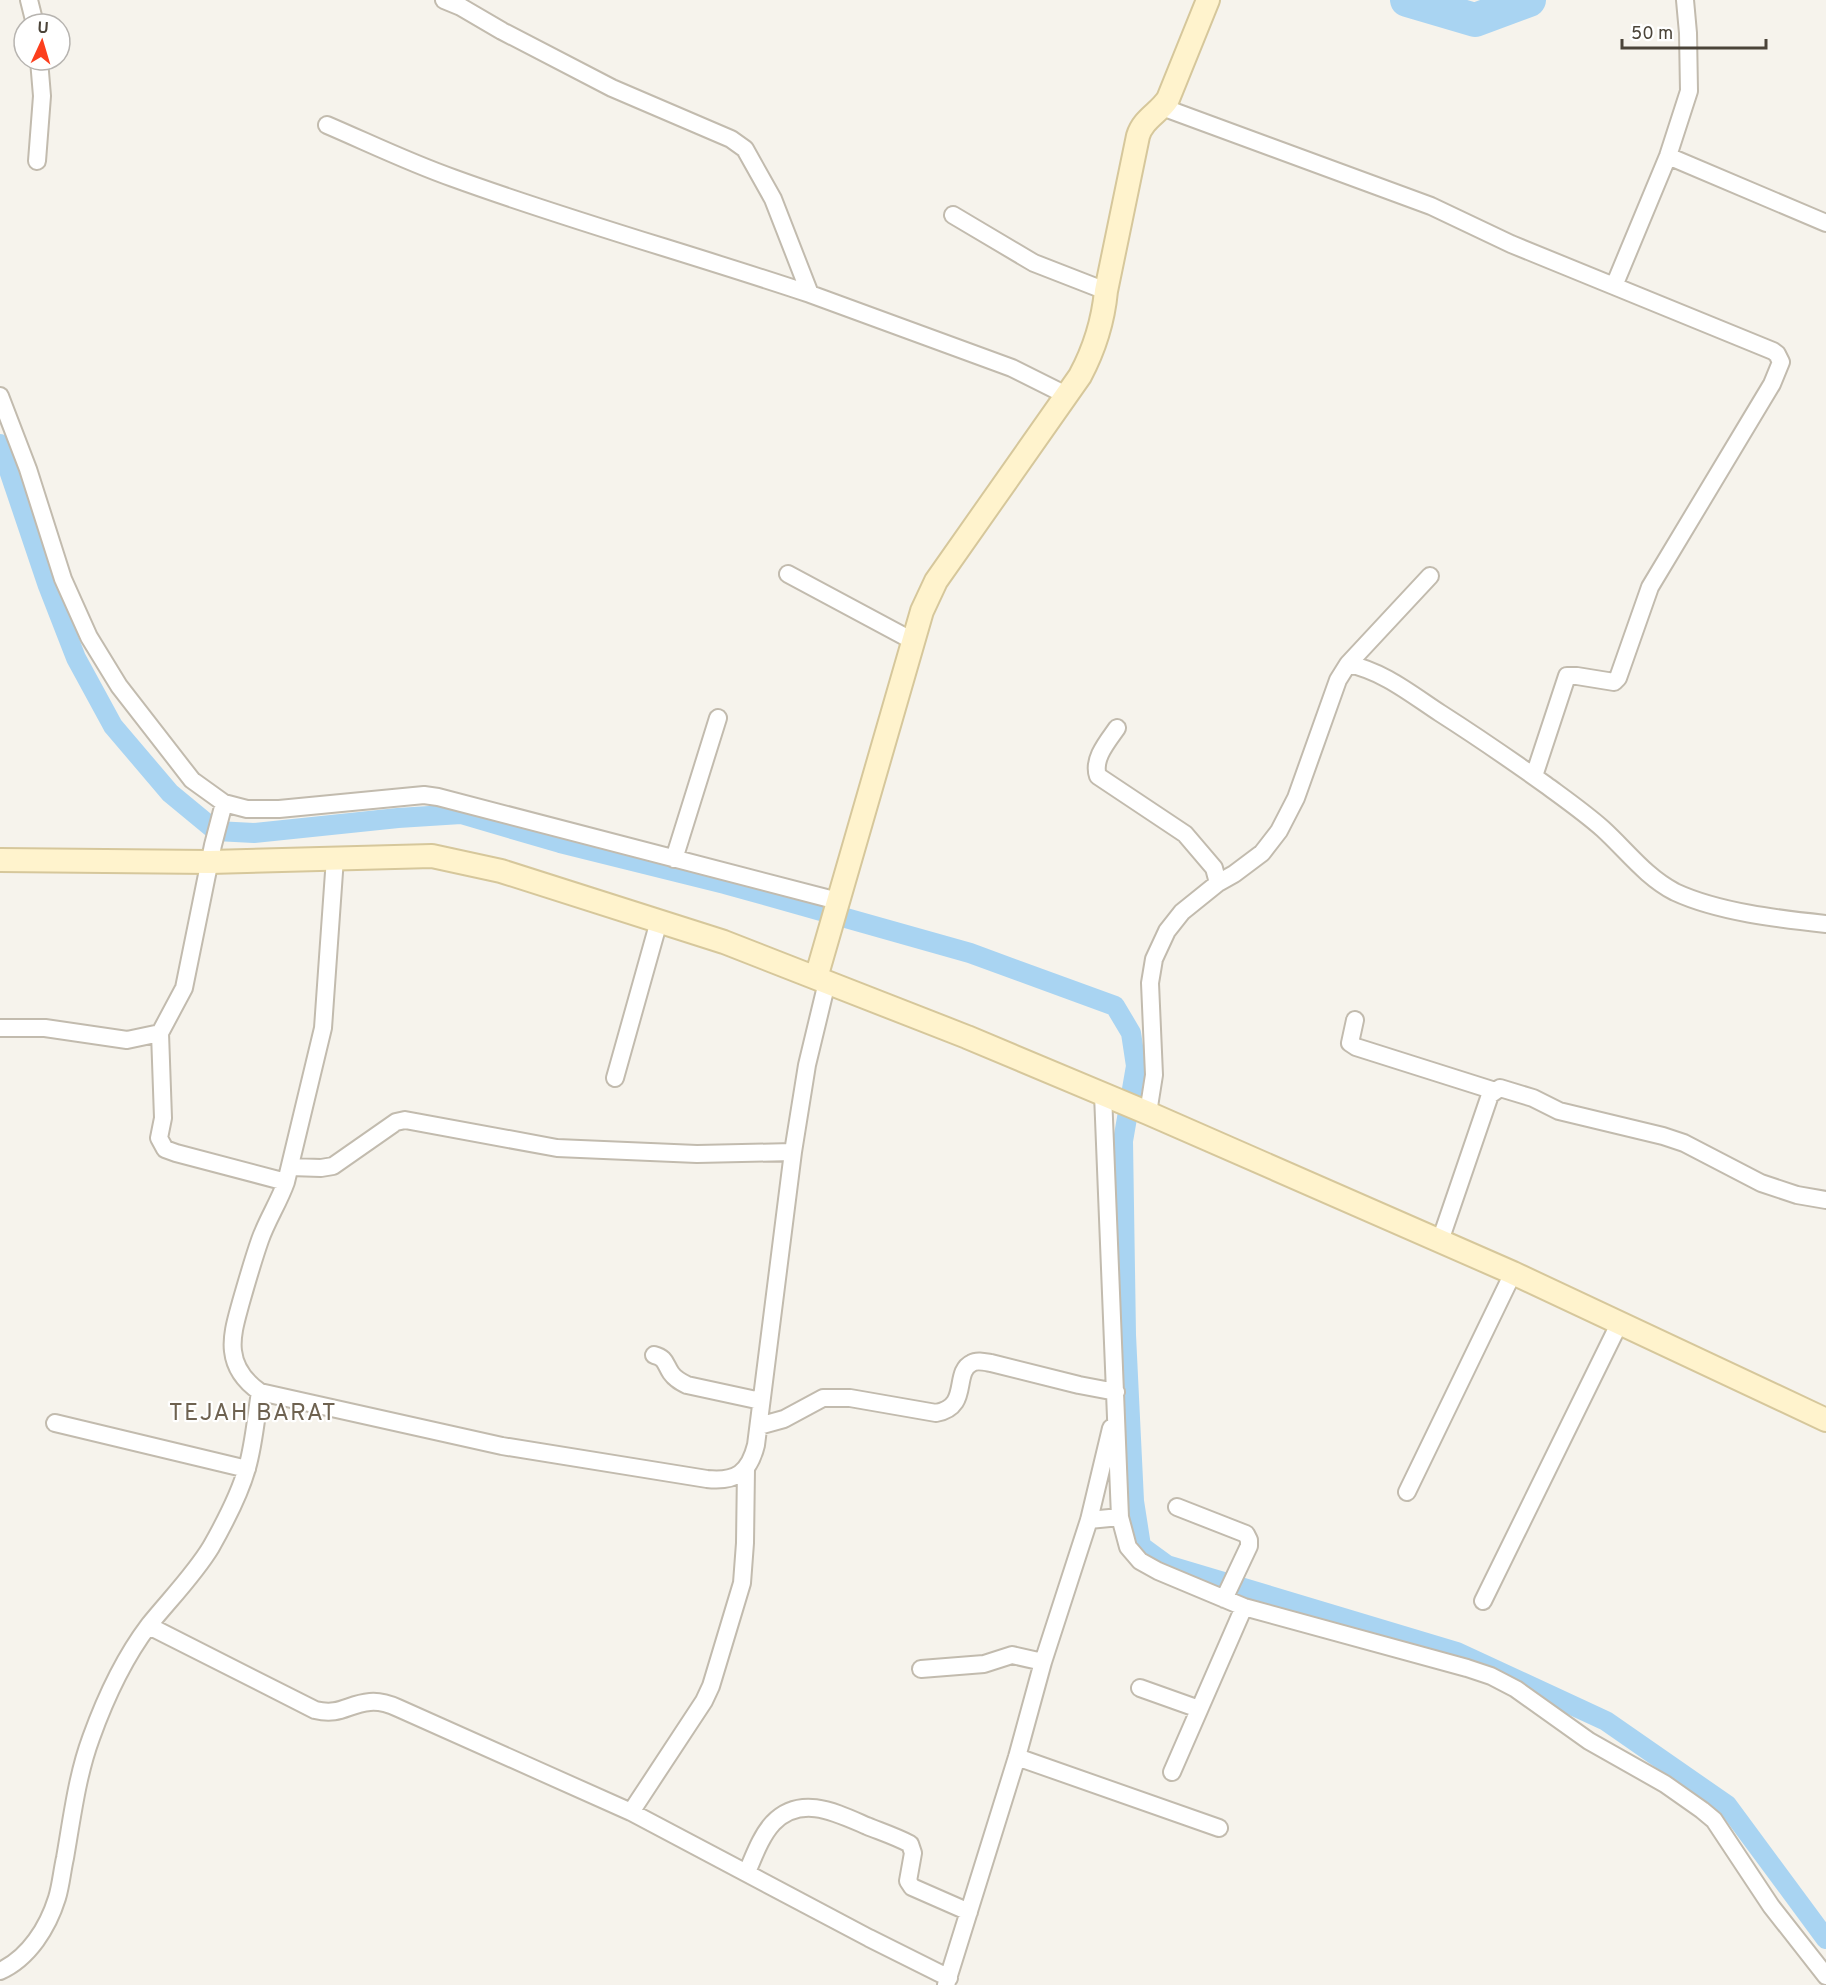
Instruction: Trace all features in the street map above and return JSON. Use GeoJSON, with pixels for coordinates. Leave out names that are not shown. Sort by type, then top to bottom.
{"type":"FeatureCollection","features":[{"type":"Feature","properties":{"kind":"main road"},"geometry":{"type":"LineString","coordinates":[[821,980],[834,914],[922,611],[936,581],[1080,376],[1094,350],[1104,315],[1106,291],[1138,136],[1143,123],[1162,107],[1171,91],[1208,0]]}},
{"type":"Feature","properties":{"kind":"main road"},"geometry":{"type":"LineString","coordinates":[[0,860],[212,853],[335,858],[432,856],[501,871],[724,942],[967,1036],[1513,1273],[1826,1420]]}},
{"type":"Feature","properties":{"kind":"street"},"geometry":{"type":"LineString","coordinates":[[444,0],[463,3],[502,31],[612,88],[723,135],[745,149],[773,199],[810,294]]}},
{"type":"Feature","properties":{"kind":"street"},"geometry":{"type":"LineString","coordinates":[[1614,286],[1668,156],[1689,91],[1685,0]]}},
{"type":"Feature","properties":{"kind":"street"},"geometry":{"type":"LineString","coordinates":[[37,161],[42,96],[40,72]]}},
{"type":"Feature","properties":{"kind":"street"},"geometry":{"type":"LineString","coordinates":[[1162,107],[1431,206],[1511,244],[1777,354],[1781,362],[1772,384],[1650,587],[1618,678],[1614,682],[1577,675],[1567,676],[1534,776]]}},
{"type":"Feature","properties":{"kind":"street"},"geometry":{"type":"LineString","coordinates":[[327,125],[452,178],[810,294],[1012,368],[1066,395]]}},
{"type":"Feature","properties":{"kind":"street"},"geometry":{"type":"LineString","coordinates":[[1668,156],[1826,223]]}},
{"type":"Feature","properties":{"kind":"street"},"geometry":{"type":"LineString","coordinates":[[953,215],[1034,262],[1106,291]]}},
{"type":"Feature","properties":{"kind":"street"},"geometry":{"type":"LineString","coordinates":[[0,396],[28,469],[63,579],[89,637],[119,686],[192,780],[223,809],[279,809],[424,795],[438,797],[674,858],[834,914]]}},
{"type":"Feature","properties":{"kind":"street"},"geometry":{"type":"LineString","coordinates":[[788,574],[913,640]]}},
{"type":"Feature","properties":{"kind":"street"},"geometry":{"type":"LineString","coordinates":[[1142,1111],[1154,1075],[1150,983],[1154,959],[1167,931],[1182,912],[1218,883],[1262,853],[1279,831],[1296,798],[1338,680],[1348,664],[1430,576]]}},
{"type":"Feature","properties":{"kind":"street"},"geometry":{"type":"LineString","coordinates":[[1348,664],[1380,675],[1493,746],[1588,817],[1642,869],[1658,882],[1676,892],[1714,905],[1763,916],[1826,924]]}},
{"type":"Feature","properties":{"kind":"street"},"geometry":{"type":"LineString","coordinates":[[674,858],[718,718]]}},
{"type":"Feature","properties":{"kind":"street"},"geometry":{"type":"LineString","coordinates":[[1117,728],[1099,757],[1096,768],[1098,776],[1185,834],[1214,868],[1218,883]]}},
{"type":"Feature","properties":{"kind":"street"},"geometry":{"type":"LineString","coordinates":[[223,809],[184,988],[160,1033],[163,1118],[159,1138],[165,1149],[288,1174],[333,1166],[396,1122],[405,1120],[557,1148],[698,1155],[793,1152]]}},
{"type":"Feature","properties":{"kind":"street"},"geometry":{"type":"LineString","coordinates":[[335,858],[323,1029],[288,1174],[280,1200],[260,1240],[236,1321],[233,1339],[233,1352],[240,1370],[251,1386],[260,1392],[502,1446],[707,1479],[722,1481],[735,1478],[746,1469],[753,1458],[759,1426],[793,1152],[821,980]]}},
{"type":"Feature","properties":{"kind":"street"},"geometry":{"type":"LineString","coordinates":[[615,1078],[659,921]]}},
{"type":"Feature","properties":{"kind":"street"},"geometry":{"type":"LineString","coordinates":[[1355,1020],[1350,1043],[1356,1047],[1492,1093]]}},
{"type":"Feature","properties":{"kind":"street"},"geometry":{"type":"LineString","coordinates":[[0,1028],[45,1028],[127,1040],[160,1033]]}},
{"type":"Feature","properties":{"kind":"street"},"geometry":{"type":"LineString","coordinates":[[1440,1241],[1492,1093],[1500,1088],[1560,1110],[1664,1136],[1684,1143],[1761,1183],[1797,1195],[1826,1200]]}},
{"type":"Feature","properties":{"kind":"street"},"geometry":{"type":"LineString","coordinates":[[1108,1096],[1120,1517],[1128,1546],[1140,1561],[1158,1571],[1225,1596],[1244,1607],[1467,1668],[1491,1676],[1516,1689],[1589,1741],[1665,1784],[1714,1820],[1771,1906],[1826,1976]]}},
{"type":"Feature","properties":{"kind":"street"},"geometry":{"type":"LineString","coordinates":[[1407,1492],[1513,1273]]}},
{"type":"Feature","properties":{"kind":"street"},"geometry":{"type":"LineString","coordinates":[[1484,1601],[1619,1324]]}},
{"type":"Feature","properties":{"kind":"street"},"geometry":{"type":"LineString","coordinates":[[654,1355],[662,1357],[671,1374],[687,1385],[761,1401]]}},
{"type":"Feature","properties":{"kind":"street"},"geometry":{"type":"LineString","coordinates":[[759,1426],[784,1419],[822,1398],[850,1398],[936,1413],[946,1411],[953,1407],[966,1368],[971,1363],[977,1362],[991,1362],[1079,1385],[1116,1400]]}},
{"type":"Feature","properties":{"kind":"street"},"geometry":{"type":"LineString","coordinates":[[0,1971],[23,1956],[37,1939],[58,1897],[72,1814],[90,1739],[131,1652],[148,1626],[185,1583],[210,1547],[229,1511],[247,1469],[260,1392]]}},
{"type":"Feature","properties":{"kind":"street"},"geometry":{"type":"LineString","coordinates":[[148,1626],[315,1710],[327,1713],[343,1711],[372,1702],[385,1702],[631,1812],[947,1981],[1017,1757],[1043,1662],[1089,1520],[1116,1400]]}},
{"type":"Feature","properties":{"kind":"street"},"geometry":{"type":"LineString","coordinates":[[55,1423],[247,1469]]}},
{"type":"Feature","properties":{"kind":"street"},"geometry":{"type":"LineString","coordinates":[[631,1812],[704,1701],[711,1686],[742,1583],[746,1469]]}},
{"type":"Feature","properties":{"kind":"street"},"geometry":{"type":"LineString","coordinates":[[1177,1507],[1246,1534],[1249,1546],[1225,1596]]}},
{"type":"Feature","properties":{"kind":"street"},"geometry":{"type":"LineString","coordinates":[[1089,1520],[1120,1517]]}},
{"type":"Feature","properties":{"kind":"street"},"geometry":{"type":"LineString","coordinates":[[1172,1772],[1244,1607]]}},
{"type":"Feature","properties":{"kind":"street"},"geometry":{"type":"LineString","coordinates":[[921,1669],[984,1664],[1012,1655],[1043,1662]]}},
{"type":"Feature","properties":{"kind":"street"},"geometry":{"type":"LineString","coordinates":[[1140,1688],[1199,1709]]}},
{"type":"Feature","properties":{"kind":"street"},"geometry":{"type":"LineString","coordinates":[[1017,1757],[1219,1828]]}},
{"type":"Feature","properties":{"kind":"street"},"geometry":{"type":"LineString","coordinates":[[747,1872],[768,1828],[782,1815],[808,1807],[829,1810],[910,1844],[913,1852],[908,1881],[912,1887],[969,1912]]}},
{"type":"Feature","properties":{"kind":"waterway"},"geometry":{"type":"LineString","coordinates":[[1407,0],[1475,20],[1529,0]]}},
{"type":"Feature","properties":{"kind":"waterway"},"geometry":{"type":"LineString","coordinates":[[0,444],[48,586],[76,658],[113,726],[170,793],[216,831],[254,833],[461,814],[560,843],[725,884],[970,953],[1115,1006],[1131,1033],[1136,1066],[1123,1141],[1126,1335],[1134,1501],[1141,1546],[1167,1565],[1457,1652],[1606,1721],[1727,1805],[1826,1939]]}},
{"type":"Feature","properties":{"kind":"district","name":"TEJAH BARAT"},"geometry":{"type":"Point","coordinates":[253,1414]}}]}
